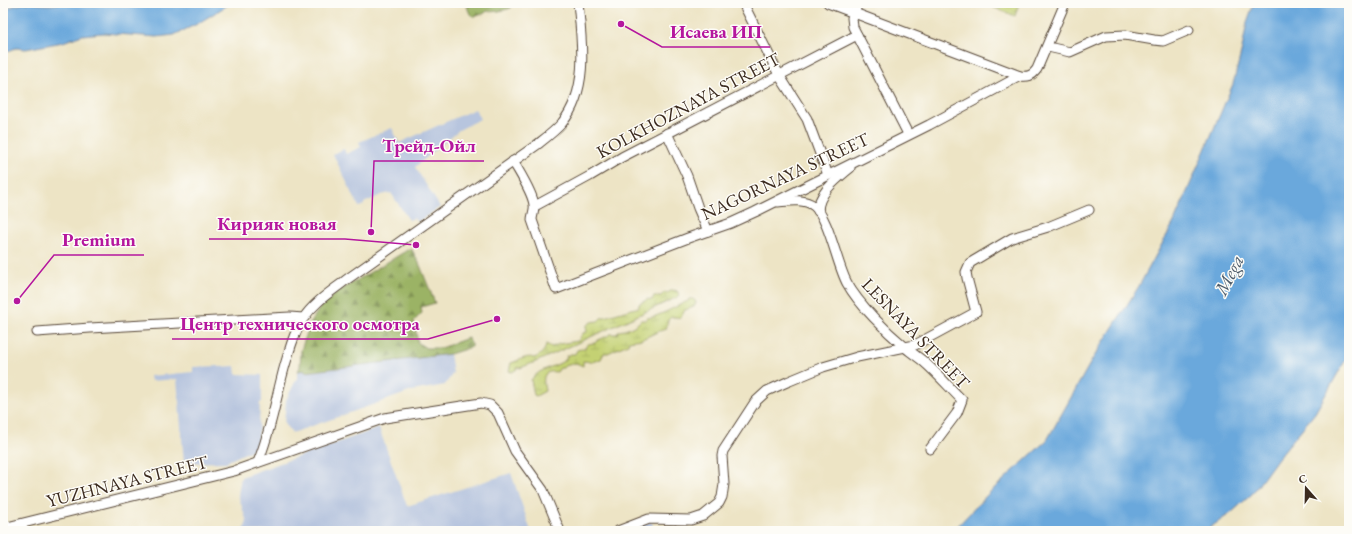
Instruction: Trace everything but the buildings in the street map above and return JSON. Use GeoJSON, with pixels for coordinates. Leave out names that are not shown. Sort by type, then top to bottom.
{"type":"FeatureCollection","features":[{"type":"Feature","properties":{"kind":"street"},"geometry":{"type":"LineString","coordinates":[[258,462],[266,441],[289,352],[298,327],[311,308],[330,292],[548,136],[561,124],[571,109],[577,91],[582,66],[578,3]]}},
{"type":"Feature","properties":{"kind":"street"},"geometry":{"type":"LineString","coordinates":[[743,3],[779,75],[807,119],[828,175]]}},
{"type":"Feature","properties":{"kind":"street"},"geometry":{"type":"LineString","coordinates":[[828,3],[1026,77],[1031,75],[1037,69],[1048,47],[1065,3]]}},
{"type":"Feature","properties":{"kind":"street"},"geometry":{"type":"LineString","coordinates":[[858,3],[852,22],[857,35],[908,134]]}},
{"type":"Feature","properties":{"kind":"street"},"geometry":{"type":"LineString","coordinates":[[1048,47],[1070,52],[1106,36],[1125,35],[1159,41],[1167,40],[1189,30]]}},
{"type":"Feature","properties":{"kind":"street","name":"KOLKHOZNAYA STREET"},"geometry":{"type":"LineString","coordinates":[[535,206],[667,133],[857,35]]}},
{"type":"Feature","properties":{"kind":"street","name":"NAGORNAYA STREET"},"geometry":{"type":"LineString","coordinates":[[535,206],[532,214],[532,220],[556,289],[731,223],[908,134],[939,120],[1020,76]]}},
{"type":"Feature","properties":{"kind":"street"},"geometry":{"type":"LineString","coordinates":[[667,133],[687,176],[708,231]]}},
{"type":"Feature","properties":{"kind":"street"},"geometry":{"type":"LineString","coordinates":[[773,203],[808,202],[818,210],[820,200],[831,185],[865,156]]}},
{"type":"Feature","properties":{"kind":"street"},"geometry":{"type":"LineString","coordinates":[[513,161],[531,195],[535,206]]}},
{"type":"Feature","properties":{"kind":"street","name":"LESNAYA STREET"},"geometry":{"type":"LineString","coordinates":[[818,210],[827,229],[850,289],[874,317],[906,348],[923,361],[962,400],[957,413],[930,449]]}},
{"type":"Feature","properties":{"kind":"street"},"geometry":{"type":"LineString","coordinates":[[618,531],[649,519],[696,519],[703,516],[719,502],[723,492],[723,451],[755,402],[767,391],[823,367],[857,357],[906,348],[976,312],[966,272],[967,267],[973,261],[1012,238],[1089,210]]}},
{"type":"Feature","properties":{"kind":"street"},"geometry":{"type":"LineString","coordinates":[[38,332],[290,317],[303,318]]}},
{"type":"Feature","properties":{"kind":"street","name":"YUZHNAYA STREET"},"geometry":{"type":"LineString","coordinates":[[3,528],[228,473],[385,418],[485,403],[493,407],[498,413],[515,450],[543,490],[560,531]]}},
{"type":"Feature","properties":{"kind":"shaded area"},"geometry":{"type":"Polygon","coordinates":[[[475,109],[480,119],[459,130],[415,167],[440,207],[417,222],[414,218],[409,220],[391,193],[381,195],[359,207],[333,154],[344,149],[346,154],[361,147],[359,142],[392,128],[399,143],[475,109]]]}},
{"type":"Feature","properties":{"kind":"shaded area"},"geometry":{"type":"Polygon","coordinates":[[[450,354],[453,373],[445,385],[412,391],[292,433],[284,424],[286,400],[296,380],[298,379],[298,371],[305,370],[306,372],[450,354]]]}},
{"type":"Feature","properties":{"kind":"shaded area"},"geometry":{"type":"Polygon","coordinates":[[[235,366],[236,374],[262,375],[262,402],[260,403],[258,447],[226,462],[184,463],[177,379],[151,381],[150,376],[193,372],[193,367],[235,366]]]}},
{"type":"Feature","properties":{"kind":"shaded area"},"geometry":{"type":"Polygon","coordinates":[[[379,428],[407,506],[511,473],[531,531],[243,531],[247,522],[238,495],[241,477],[379,428]]]}},
{"type":"Feature","properties":{"kind":"shaded area"},"geometry":{"type":"Polygon","coordinates":[[[651,521],[654,528],[645,531],[626,531],[651,521]]]}},
{"type":"Feature","properties":{"kind":"green space"},"geometry":{"type":"Polygon","coordinates":[[[466,3],[510,3],[511,8],[490,12],[487,11],[474,17],[469,12],[466,3]]]}},
{"type":"Feature","properties":{"kind":"green space"},"geometry":{"type":"Polygon","coordinates":[[[982,3],[1019,3],[1015,16],[982,3]]]}},
{"type":"Feature","properties":{"kind":"green space"},"geometry":{"type":"Polygon","coordinates":[[[411,248],[419,263],[435,303],[421,307],[422,313],[414,321],[418,343],[426,348],[441,348],[468,338],[472,347],[450,354],[305,372],[305,370],[298,371],[300,367],[301,350],[310,324],[320,307],[339,291],[411,248]]]}},
{"type":"Feature","properties":{"kind":"green space"},"geometry":{"type":"Polygon","coordinates":[[[673,290],[677,291],[680,296],[538,361],[520,368],[518,367],[512,372],[509,371],[511,363],[525,358],[536,357],[544,351],[546,344],[552,347],[559,344],[578,341],[583,333],[587,332],[586,326],[591,322],[639,307],[639,304],[648,299],[652,300],[654,296],[661,296],[665,292],[667,293],[673,290]]]}},
{"type":"Feature","properties":{"kind":"green space"},"geometry":{"type":"Polygon","coordinates":[[[689,299],[693,299],[695,301],[696,303],[694,307],[685,310],[681,317],[670,318],[666,329],[642,339],[629,341],[628,344],[608,353],[604,353],[601,359],[592,362],[583,361],[583,366],[576,363],[560,368],[557,372],[548,372],[544,376],[545,391],[536,396],[534,395],[531,380],[535,375],[559,364],[567,358],[566,356],[575,354],[577,350],[585,348],[589,344],[595,343],[610,334],[617,334],[618,331],[631,328],[641,320],[646,320],[646,318],[661,314],[688,301],[689,299]]]}},
{"type":"Feature","properties":{"kind":"water"},"geometry":{"type":"Polygon","coordinates":[[[26,3],[48,5],[61,3],[231,3],[197,24],[174,35],[157,37],[103,33],[82,35],[63,42],[26,49],[16,48],[3,53],[3,11],[13,6],[26,3]]]}},
{"type":"Feature","properties":{"kind":"water","name":"Mega"},"geometry":{"type":"Polygon","coordinates":[[[1254,3],[1349,3],[1349,354],[1315,413],[1278,458],[1252,494],[1231,513],[1205,531],[953,531],[988,494],[1047,440],[1092,360],[1139,286],[1174,222],[1233,84],[1247,22],[1254,3]]]}},
{"type":"Feature","properties":{"kind":"place","name":"Исаева ИП"},"geometry":{"type":"Point","coordinates":[621,24]}},
{"type":"Feature","properties":{"kind":"place","name":"Трейд-Ойл"},"geometry":{"type":"Point","coordinates":[371,232]}},
{"type":"Feature","properties":{"kind":"place","name":"Кирияк новая"},"geometry":{"type":"Point","coordinates":[416,245]}},
{"type":"Feature","properties":{"kind":"place","name":"Premium"},"geometry":{"type":"Point","coordinates":[17,301]}},
{"type":"Feature","properties":{"kind":"place","name":"Центр технического осмотра"},"geometry":{"type":"Point","coordinates":[497,319]}}]}
